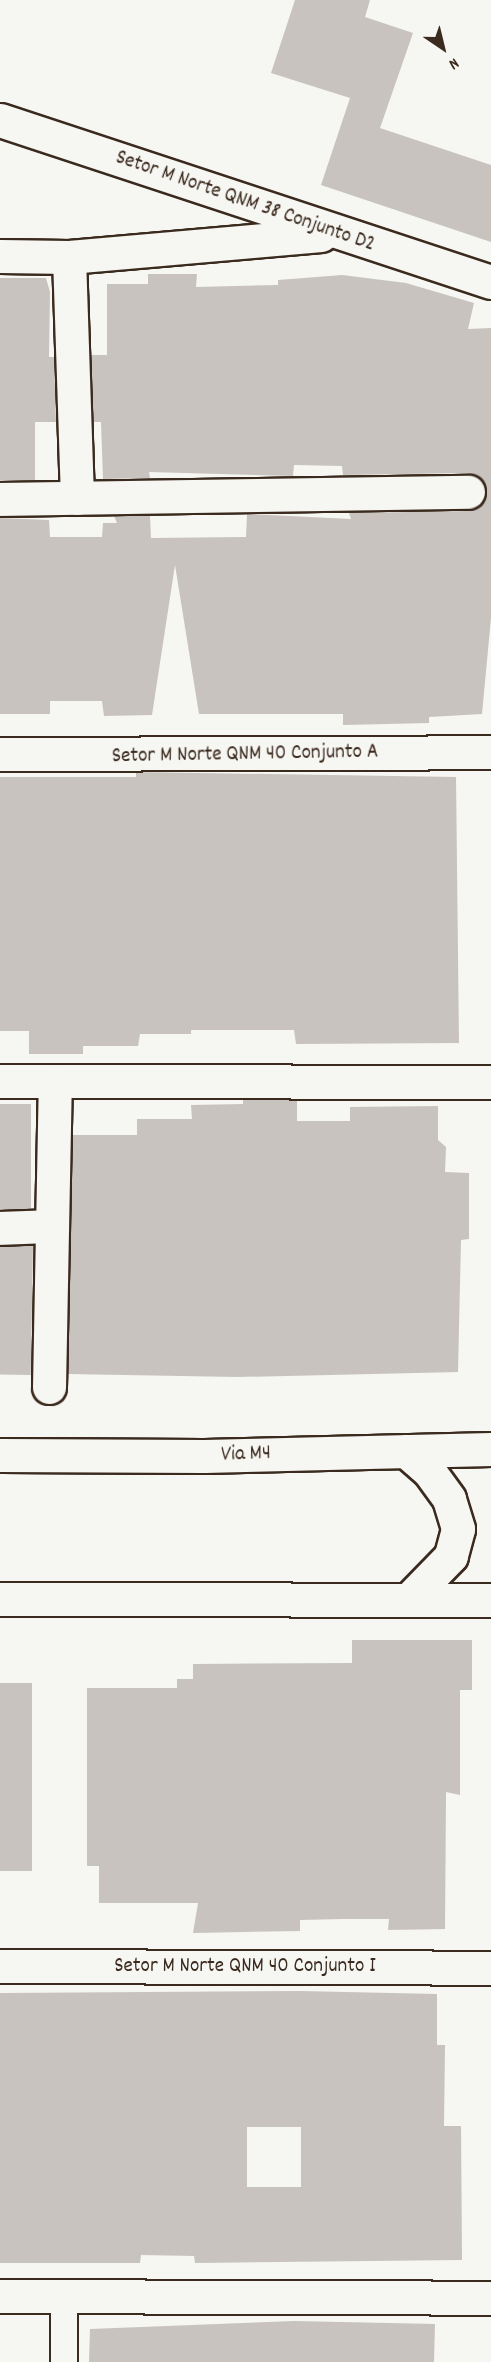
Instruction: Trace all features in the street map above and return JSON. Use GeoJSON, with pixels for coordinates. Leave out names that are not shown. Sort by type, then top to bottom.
{"type":"FeatureCollection","features":[{"type":"Feature","properties":{"kind":"street","name":"Setor M Norte QNM 38 Conjunto D2"},"geometry":{"type":"LineString","coordinates":[[0,120],[335,234],[491,282]]}},
{"type":"Feature","properties":{"kind":"street"},"geometry":{"type":"LineString","coordinates":[[0,256],[69,257],[335,234]]}},
{"type":"Feature","properties":{"kind":"street"},"geometry":{"type":"LineString","coordinates":[[69,257],[77,498]]}},
{"type":"Feature","properties":{"kind":"street"},"geometry":{"type":"LineString","coordinates":[[0,499],[468,492]]}},
{"type":"Feature","properties":{"kind":"street","name":"Setor M Norte QNM 40 Conjunto A"},"geometry":{"type":"LineString","coordinates":[[0,754],[491,752]]}},
{"type":"Feature","properties":{"kind":"street"},"geometry":{"type":"LineString","coordinates":[[0,1080],[491,1082]]}},
{"type":"Feature","properties":{"kind":"street"},"geometry":{"type":"LineString","coordinates":[[49,1387],[55,1081]]}},
{"type":"Feature","properties":{"kind":"street"},"geometry":{"type":"LineString","coordinates":[[0,1228],[52,1226]]}},
{"type":"Feature","properties":{"kind":"street","name":"Via M4"},"geometry":{"type":"LineString","coordinates":[[0,1455],[491,1449]]}},
{"type":"Feature","properties":{"kind":"street"},"geometry":{"type":"LineString","coordinates":[[406,1451],[429,1471],[449,1499],[458,1529],[451,1556],[409,1599]]}},
{"type":"Feature","properties":{"kind":"street"},"geometry":{"type":"LineString","coordinates":[[0,1599],[491,1600]]}},
{"type":"Feature","properties":{"kind":"street","name":"Setor M Norte QNM 40 Conjunto I"},"geometry":{"type":"LineString","coordinates":[[0,1966],[491,1968]]}},
{"type":"Feature","properties":{"kind":"street"},"geometry":{"type":"LineString","coordinates":[[0,2296],[491,2298]]}},
{"type":"Feature","properties":{"kind":"street"},"geometry":{"type":"LineString","coordinates":[[64,2296],[64,2362]]}},
{"type":"Feature","properties":{"kind":"building"},"geometry":{"type":"Polygon","coordinates":[[[295,0],[370,0],[365,17],[413,33],[380,128],[491,165],[491,242],[321,185],[350,98],[271,73],[295,0]]]}},
{"type":"Feature","properties":{"kind":"building"},"geometry":{"type":"Polygon","coordinates":[[[148,274],[197,274],[196,287],[278,285],[278,280],[342,275],[406,283],[474,303],[468,329],[491,328],[491,618],[482,714],[429,717],[429,723],[343,725],[343,714],[199,714],[175,565],[152,715],[104,716],[102,701],[50,701],[50,714],[0,714],[0,518],[49,520],[50,537],[102,537],[103,523],[117,523],[114,516],[150,516],[151,538],[246,537],[247,514],[351,519],[349,513],[468,511],[485,501],[484,482],[468,473],[343,475],[342,466],[294,465],[293,476],[149,472],[150,478],[103,479],[101,422],[93,422],[91,355],[107,355],[107,284],[148,284],[148,274]]]}},
{"type":"Feature","properties":{"kind":"building"},"geometry":{"type":"Polygon","coordinates":[[[0,278],[46,278],[50,292],[49,357],[54,357],[56,422],[35,422],[35,480],[0,480],[0,278]]]}},
{"type":"Feature","properties":{"kind":"building"},"geometry":{"type":"Polygon","coordinates":[[[136,772],[456,777],[459,1043],[296,1044],[294,1030],[191,1030],[191,1034],[140,1034],[138,1046],[83,1046],[83,1054],[29,1054],[29,1031],[0,1031],[0,777],[136,777],[136,772]]]}},
{"type":"Feature","properties":{"kind":"building"},"geometry":{"type":"Polygon","coordinates":[[[243,1100],[297,1100],[297,1121],[350,1121],[350,1107],[438,1106],[438,1140],[446,1147],[445,1172],[469,1173],[469,1239],[461,1240],[458,1372],[238,1377],[68,1374],[73,1135],[137,1135],[137,1119],[192,1119],[191,1105],[243,1104],[243,1100]]]}},
{"type":"Feature","properties":{"kind":"building"},"geometry":{"type":"Polygon","coordinates":[[[0,1104],[31,1104],[31,1209],[0,1209],[0,1104]]]}},
{"type":"Feature","properties":{"kind":"building"},"geometry":{"type":"Polygon","coordinates":[[[0,1244],[33,1245],[31,1375],[0,1374],[0,1244]]]}},
{"type":"Feature","properties":{"kind":"building"},"geometry":{"type":"Polygon","coordinates":[[[352,1640],[472,1640],[472,1690],[460,1690],[460,1795],[446,1792],[445,1929],[388,1930],[389,1919],[342,1919],[300,1920],[300,1931],[193,1933],[198,1903],[99,1903],[99,1866],[87,1866],[87,1688],[177,1688],[177,1679],[193,1679],[193,1664],[352,1663],[352,1640]]]}},
{"type":"Feature","properties":{"kind":"building"},"geometry":{"type":"Polygon","coordinates":[[[0,1683],[32,1683],[32,1871],[0,1871],[0,1683]]]}},
{"type":"Feature","properties":{"kind":"building"},"geometry":{"type":"Polygon","coordinates":[[[300,1991],[437,1994],[437,2045],[445,2045],[444,2126],[461,2126],[462,2260],[195,2263],[194,2256],[141,2255],[140,2263],[0,2263],[0,1993],[300,1991]],[[247,2127],[247,2187],[301,2187],[301,2127],[247,2127]]]}},
{"type":"Feature","properties":{"kind":"building"},"geometry":{"type":"Polygon","coordinates":[[[294,2321],[435,2324],[434,2362],[89,2362],[90,2329],[294,2321]]]}}]}
